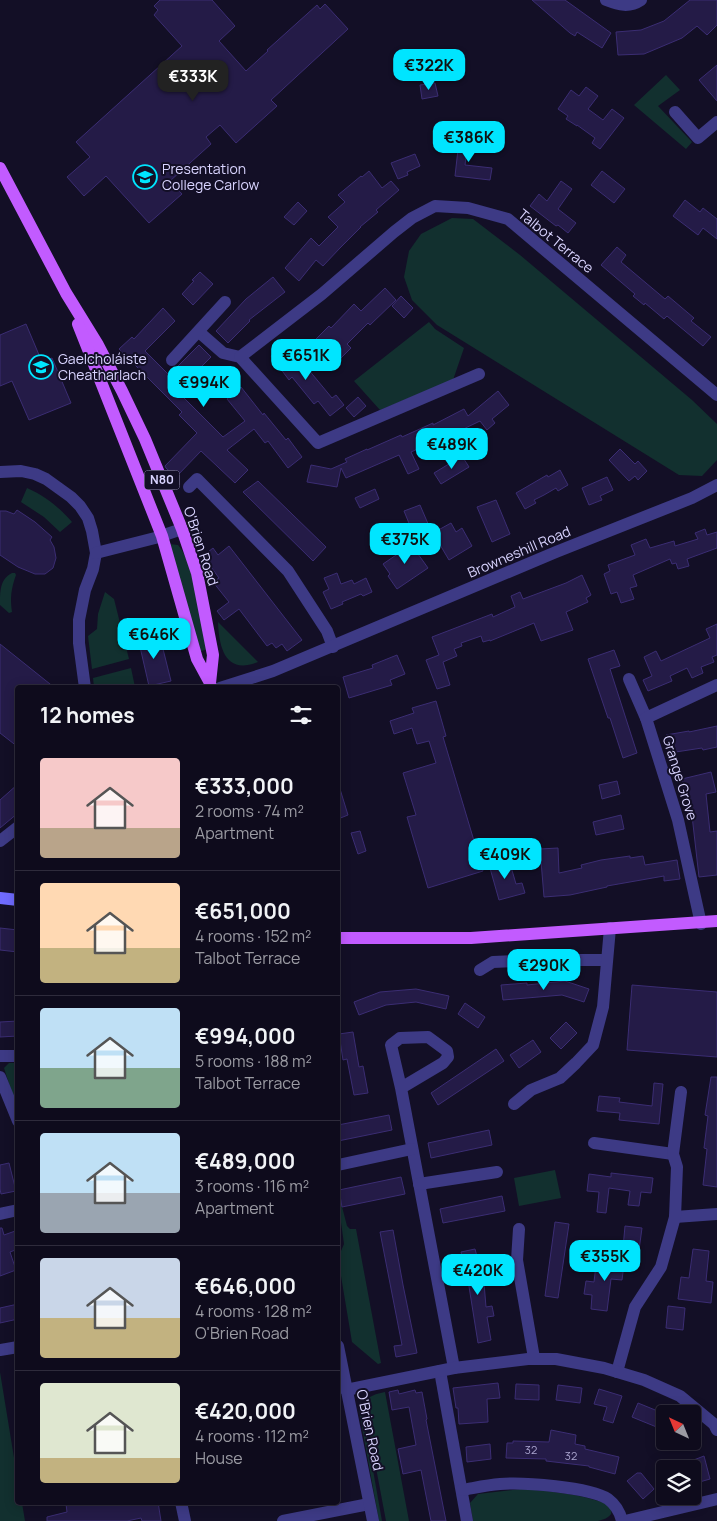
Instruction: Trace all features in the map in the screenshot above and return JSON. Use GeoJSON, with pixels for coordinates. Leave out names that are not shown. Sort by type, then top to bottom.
{"type":"FeatureCollection","features":[{"type":"Feature","properties":{"kind":"main road","name":"O'Brien Road"},"geometry":{"type":"LineString","coordinates":[[0,168],[66,293],[98,345],[145,439],[182,530],[196,573],[212,655],[214,685]]}},
{"type":"Feature","properties":{"kind":"main road","name":"O'Brien Road"},"geometry":{"type":"LineString","coordinates":[[66,293],[162,536],[197,660],[213,685]]}},
{"type":"Feature","properties":{"kind":"main road"},"geometry":{"type":"LineString","coordinates":[[0,898],[15,900]]}},
{"type":"Feature","properties":{"kind":"main road"},"geometry":{"type":"LineString","coordinates":[[340,936],[377,939],[471,938],[700,924],[717,921]]}},
{"type":"Feature","properties":{"kind":"street"},"geometry":{"type":"LineString","coordinates":[[606,0],[616,4],[634,5],[641,0]]}},
{"type":"Feature","properties":{"kind":"street"},"geometry":{"type":"LineString","coordinates":[[675,112],[698,138],[717,122]]}},
{"type":"Feature","properties":{"kind":"street","name":"Talbot Terrace"},"geometry":{"type":"LineString","coordinates":[[240,357],[322,294],[412,218],[435,206],[468,208],[508,220],[717,395]]}},
{"type":"Feature","properties":{"kind":"street"},"geometry":{"type":"LineString","coordinates":[[172,360],[225,302]]}},
{"type":"Feature","properties":{"kind":"street"},"geometry":{"type":"LineString","coordinates":[[199,332],[222,353],[240,357],[318,443],[479,374]]}},
{"type":"Feature","properties":{"kind":"street"},"geometry":{"type":"LineString","coordinates":[[0,472],[21,471],[35,474],[71,498],[80,506],[88,518],[96,553],[93,570],[85,590],[79,620],[79,643],[85,685]]}},
{"type":"Feature","properties":{"kind":"street"},"geometry":{"type":"LineString","coordinates":[[189,487],[197,479],[288,571],[327,631],[333,647]]}},
{"type":"Feature","properties":{"kind":"street","name":"Browneshill Road"},"geometry":{"type":"LineString","coordinates":[[218,685],[273,671],[333,647],[556,552],[692,498],[717,485]]}},
{"type":"Feature","properties":{"kind":"street"},"geometry":{"type":"LineString","coordinates":[[96,553],[182,530]]}},
{"type":"Feature","properties":{"kind":"street","name":"Grange Grove"},"geometry":{"type":"LineString","coordinates":[[629,679],[646,718],[678,820],[700,924]]}},
{"type":"Feature","properties":{"kind":"street"},"geometry":{"type":"LineString","coordinates":[[646,718],[717,685]]}},
{"type":"Feature","properties":{"kind":"street"},"geometry":{"type":"LineString","coordinates":[[0,841],[15,829]]}},
{"type":"Feature","properties":{"kind":"street"},"geometry":{"type":"LineString","coordinates":[[514,1104],[531,1090],[560,1078],[592,1045],[603,1008],[610,928]]}},
{"type":"Feature","properties":{"kind":"street"},"geometry":{"type":"LineString","coordinates":[[480,970],[493,962],[607,960]]}},
{"type":"Feature","properties":{"kind":"street"},"geometry":{"type":"LineString","coordinates":[[401,1088],[443,1063],[448,1058],[447,1051],[428,1037],[400,1038],[391,1045],[401,1088],[454,1368]]}},
{"type":"Feature","properties":{"kind":"street"},"geometry":{"type":"LineString","coordinates":[[0,1056],[15,1056]]}},
{"type":"Feature","properties":{"kind":"street"},"geometry":{"type":"LineString","coordinates":[[0,1077],[15,1114]]}},
{"type":"Feature","properties":{"kind":"street"},"geometry":{"type":"LineString","coordinates":[[617,1372],[635,1307],[661,1267],[675,1217],[677,1167],[673,1154],[680,1092]]}},
{"type":"Feature","properties":{"kind":"street"},"geometry":{"type":"LineString","coordinates":[[594,1143],[673,1154]]}},
{"type":"Feature","properties":{"kind":"street"},"geometry":{"type":"LineString","coordinates":[[340,1165],[412,1149]]}},
{"type":"Feature","properties":{"kind":"street"},"geometry":{"type":"LineString","coordinates":[[419,1184],[497,1172]]}},
{"type":"Feature","properties":{"kind":"street"},"geometry":{"type":"LineString","coordinates":[[0,1214],[15,1211]]}},
{"type":"Feature","properties":{"kind":"street"},"geometry":{"type":"LineString","coordinates":[[675,1217],[717,1214]]}},
{"type":"Feature","properties":{"kind":"street"},"geometry":{"type":"LineString","coordinates":[[519,1229],[517,1260],[534,1358]]}},
{"type":"Feature","properties":{"kind":"street"},"geometry":{"type":"LineString","coordinates":[[0,1350],[15,1348]]}},
{"type":"Feature","properties":{"kind":"street","name":"O'Brien Road"},"geometry":{"type":"LineString","coordinates":[[340,1357],[373,1521]]}},
{"type":"Feature","properties":{"kind":"street"},"geometry":{"type":"LineString","coordinates":[[346,1390],[454,1368],[534,1358],[556,1359],[604,1368],[644,1380],[680,1396],[714,1424],[717,1430]]}},
{"type":"Feature","properties":{"kind":"street"},"geometry":{"type":"LineString","coordinates":[[440,1371],[467,1521]]}},
{"type":"Feature","properties":{"kind":"street"},"geometry":{"type":"LineString","coordinates":[[462,1490],[502,1484],[536,1484],[581,1491],[607,1498],[620,1512],[624,1521],[717,1499]]}},
{"type":"Feature","properties":{"kind":"street"},"geometry":{"type":"LineString","coordinates":[[283,1521],[369,1504]]}},
{"type":"Feature","properties":{"kind":"street"},"geometry":{"type":"LineString","coordinates":[[182,1505],[185,1521]]}},
{"type":"Feature","properties":{"kind":"green space"},"geometry":{"type":"Polygon","coordinates":[[[666,75],[680,90],[658,106],[692,142],[686,149],[634,105],[666,75]]]}},
{"type":"Feature","properties":{"kind":"green space"},"geometry":{"type":"Polygon","coordinates":[[[452,218],[473,219],[520,255],[692,400],[717,424],[717,460],[702,476],[679,475],[437,325],[412,300],[404,277],[409,251],[421,234],[452,218]]]}},
{"type":"Feature","properties":{"kind":"green space"},"geometry":{"type":"Polygon","coordinates":[[[429,322],[435,329],[464,348],[453,380],[380,410],[354,381],[429,322]]]}},
{"type":"Feature","properties":{"kind":"green space"},"geometry":{"type":"Polygon","coordinates":[[[27,488],[51,502],[72,522],[60,532],[44,517],[21,502],[27,488]]]}},
{"type":"Feature","properties":{"kind":"green space"},"geometry":{"type":"Polygon","coordinates":[[[169,544],[178,545],[189,565],[208,649],[198,652],[169,544]]]}},
{"type":"Feature","properties":{"kind":"green space"},"geometry":{"type":"Polygon","coordinates":[[[12,573],[16,575],[11,594],[12,612],[9,613],[0,605],[0,595],[3,582],[12,573]]]}},
{"type":"Feature","properties":{"kind":"green space"},"geometry":{"type":"Polygon","coordinates":[[[105,592],[114,599],[129,659],[92,669],[88,636],[97,629],[98,614],[105,592]]]}},
{"type":"Feature","properties":{"kind":"green space"},"geometry":{"type":"Polygon","coordinates":[[[218,622],[258,662],[238,665],[226,657],[220,641],[218,622]]]}},
{"type":"Feature","properties":{"kind":"green space"},"geometry":{"type":"Polygon","coordinates":[[[131,668],[135,685],[94,685],[93,678],[131,668]]]}},
{"type":"Feature","properties":{"kind":"green space"},"geometry":{"type":"Polygon","coordinates":[[[9,1063],[15,1063],[15,1103],[4,1068],[9,1063]]]}},
{"type":"Feature","properties":{"kind":"green space"},"geometry":{"type":"Polygon","coordinates":[[[555,1170],[561,1198],[519,1206],[514,1178],[555,1170]]]}},
{"type":"Feature","properties":{"kind":"green space"},"geometry":{"type":"Polygon","coordinates":[[[340,1199],[347,1226],[350,1229],[356,1229],[381,1363],[378,1364],[352,1342],[340,1270],[340,1253],[344,1244],[340,1199]]]}},
{"type":"Feature","properties":{"kind":"green space"},"geometry":{"type":"Polygon","coordinates":[[[0,1372],[15,1464],[15,1505],[22,1505],[25,1521],[0,1521],[0,1372]]]}},
{"type":"Feature","properties":{"kind":"green space"},"geometry":{"type":"Polygon","coordinates":[[[385,1392],[409,1521],[386,1521],[364,1404],[370,1397],[385,1392]]]}},
{"type":"Feature","properties":{"kind":"green space"},"geometry":{"type":"Polygon","coordinates":[[[361,1402],[382,1521],[379,1521],[358,1405],[361,1402]]]}},
{"type":"Feature","properties":{"kind":"green space"},"geometry":{"type":"Polygon","coordinates":[[[522,1489],[559,1493],[605,1503],[610,1507],[611,1513],[605,1519],[598,1521],[473,1521],[470,1503],[478,1494],[522,1489]]]}},
{"type":"Feature","properties":{"kind":"building"},"geometry":{"type":"Polygon","coordinates":[[[160,0],[212,0],[235,26],[219,41],[246,71],[317,5],[320,9],[325,4],[348,29],[271,100],[277,106],[236,143],[220,125],[206,137],[211,144],[170,181],[182,194],[149,223],[106,176],[84,196],[67,177],[90,157],[76,142],[182,46],[154,15],[158,10],[154,6],[160,0]]]}},
{"type":"Feature","properties":{"kind":"building"},"geometry":{"type":"Polygon","coordinates":[[[532,0],[565,0],[611,33],[602,48],[577,32],[575,36],[570,33],[532,0]]]}},
{"type":"Feature","properties":{"kind":"building"},"geometry":{"type":"Polygon","coordinates":[[[690,0],[717,0],[717,25],[707,35],[697,26],[682,38],[644,54],[618,55],[616,32],[641,30],[664,21],[690,0]]]}},
{"type":"Feature","properties":{"kind":"building"},"geometry":{"type":"Polygon","coordinates":[[[717,65],[717,101],[699,80],[717,65]]]}},
{"type":"Feature","properties":{"kind":"building"},"geometry":{"type":"Polygon","coordinates":[[[435,83],[438,96],[422,99],[420,85],[435,83]]]}},
{"type":"Feature","properties":{"kind":"building"},"geometry":{"type":"Polygon","coordinates":[[[586,87],[598,96],[588,109],[603,120],[612,109],[624,118],[600,149],[592,143],[595,138],[566,119],[568,116],[558,109],[571,90],[579,96],[586,87]]]}},
{"type":"Feature","properties":{"kind":"building"},"geometry":{"type":"Polygon","coordinates":[[[460,132],[469,133],[465,165],[492,168],[490,180],[455,176],[460,132]]]}},
{"type":"Feature","properties":{"kind":"building"},"geometry":{"type":"Polygon","coordinates":[[[415,154],[420,166],[407,172],[408,175],[398,179],[391,163],[415,154]]]}},
{"type":"Feature","properties":{"kind":"building"},"geometry":{"type":"Polygon","coordinates":[[[369,171],[382,188],[391,181],[399,190],[376,210],[378,212],[360,227],[323,266],[316,260],[299,281],[285,268],[311,238],[319,246],[338,227],[328,217],[345,202],[338,195],[369,171]]]}},
{"type":"Feature","properties":{"kind":"building"},"geometry":{"type":"Polygon","coordinates":[[[602,171],[625,189],[614,203],[591,185],[602,171]]]}},
{"type":"Feature","properties":{"kind":"building"},"geometry":{"type":"Polygon","coordinates":[[[561,181],[572,189],[558,209],[576,223],[568,233],[530,206],[539,194],[547,201],[561,181]]]}},
{"type":"Feature","properties":{"kind":"building"},"geometry":{"type":"Polygon","coordinates":[[[685,200],[700,212],[703,208],[717,219],[717,239],[703,228],[698,235],[673,216],[685,200]]]}},
{"type":"Feature","properties":{"kind":"building"},"geometry":{"type":"Polygon","coordinates":[[[298,202],[307,211],[294,225],[284,217],[298,202]]]}},
{"type":"Feature","properties":{"kind":"building"},"geometry":{"type":"Polygon","coordinates":[[[617,247],[626,255],[621,262],[665,299],[668,296],[694,318],[691,321],[711,337],[703,346],[667,316],[664,319],[645,303],[644,305],[633,296],[635,294],[601,265],[617,247]]]}},
{"type":"Feature","properties":{"kind":"building"},"geometry":{"type":"Polygon","coordinates":[[[200,272],[213,284],[193,305],[182,294],[200,272]]]}},
{"type":"Feature","properties":{"kind":"building"},"geometry":{"type":"Polygon","coordinates":[[[273,277],[285,292],[249,320],[228,343],[216,331],[246,299],[273,277]]]}},
{"type":"Feature","properties":{"kind":"building"},"geometry":{"type":"Polygon","coordinates":[[[385,288],[396,300],[370,325],[368,323],[347,344],[351,348],[338,361],[316,339],[329,326],[331,328],[354,304],[361,311],[385,288]]]}},
{"type":"Feature","properties":{"kind":"building"},"geometry":{"type":"Polygon","coordinates":[[[401,296],[413,308],[404,318],[392,306],[401,296]]]}},
{"type":"Feature","properties":{"kind":"building"},"geometry":{"type":"Polygon","coordinates":[[[163,308],[175,321],[145,351],[169,375],[199,345],[211,357],[181,387],[185,392],[181,395],[223,437],[245,421],[227,399],[241,387],[286,440],[288,438],[302,457],[288,468],[268,441],[265,443],[254,429],[227,450],[248,470],[235,483],[201,451],[176,477],[166,468],[165,466],[197,433],[179,415],[182,412],[119,349],[132,337],[134,339],[163,308]]]}},
{"type":"Feature","properties":{"kind":"building"},"geometry":{"type":"Polygon","coordinates":[[[26,324],[42,362],[52,358],[71,403],[29,420],[12,381],[0,386],[0,335],[26,324]]]}},
{"type":"Feature","properties":{"kind":"building"},"geometry":{"type":"Polygon","coordinates":[[[284,345],[305,371],[308,369],[332,398],[336,395],[344,405],[330,416],[318,401],[314,404],[292,377],[289,380],[271,356],[284,345]]]}},
{"type":"Feature","properties":{"kind":"building"},"geometry":{"type":"Polygon","coordinates":[[[498,391],[509,405],[492,419],[495,423],[487,430],[480,421],[411,452],[419,469],[408,474],[399,455],[346,478],[341,468],[337,487],[307,482],[311,465],[331,469],[347,462],[345,459],[367,449],[401,435],[402,437],[433,423],[433,425],[464,409],[468,416],[498,391]]]}},
{"type":"Feature","properties":{"kind":"building"},"geometry":{"type":"Polygon","coordinates":[[[358,397],[366,406],[354,417],[346,408],[358,397]]]}},
{"type":"Feature","properties":{"kind":"building"},"geometry":{"type":"Polygon","coordinates":[[[620,449],[635,464],[638,461],[647,471],[638,480],[635,476],[629,481],[609,460],[620,449]]]}},
{"type":"Feature","properties":{"kind":"building"},"geometry":{"type":"Polygon","coordinates":[[[462,456],[469,467],[441,484],[434,473],[462,456]]]}},
{"type":"Feature","properties":{"kind":"building"},"geometry":{"type":"Polygon","coordinates":[[[560,470],[568,485],[558,491],[556,488],[534,500],[536,503],[525,509],[516,493],[547,475],[548,477],[560,470]]]}},
{"type":"Feature","properties":{"kind":"building"},"geometry":{"type":"Polygon","coordinates":[[[607,477],[613,490],[600,496],[602,500],[589,505],[582,488],[607,477]]]}},
{"type":"Feature","properties":{"kind":"building"},"geometry":{"type":"Polygon","coordinates":[[[258,481],[326,547],[313,561],[243,492],[258,481]]]}},
{"type":"Feature","properties":{"kind":"building"},"geometry":{"type":"Polygon","coordinates":[[[375,489],[379,499],[360,508],[355,498],[375,489]]]}},
{"type":"Feature","properties":{"kind":"building"},"geometry":{"type":"Polygon","coordinates":[[[496,500],[510,534],[492,542],[477,507],[496,500]]]}},
{"type":"Feature","properties":{"kind":"building"},"geometry":{"type":"Polygon","coordinates":[[[420,505],[429,526],[413,533],[404,511],[420,505]]]}},
{"type":"Feature","properties":{"kind":"building"},"geometry":{"type":"Polygon","coordinates":[[[17,510],[52,537],[50,540],[54,547],[56,558],[53,568],[45,574],[35,574],[18,567],[0,555],[0,511],[14,514],[17,510]]]}},
{"type":"Feature","properties":{"kind":"building"},"geometry":{"type":"Polygon","coordinates":[[[451,523],[456,532],[462,528],[472,546],[449,560],[433,533],[451,523]]]}},
{"type":"Feature","properties":{"kind":"building"},"geometry":{"type":"Polygon","coordinates":[[[705,529],[707,535],[717,532],[717,548],[687,559],[689,566],[678,569],[676,563],[672,564],[670,559],[633,575],[637,586],[630,588],[634,599],[621,603],[617,592],[611,594],[604,574],[610,571],[608,565],[635,555],[631,545],[646,539],[650,548],[674,541],[675,546],[698,539],[695,533],[705,529]]]}},
{"type":"Feature","properties":{"kind":"building"},"geometry":{"type":"Polygon","coordinates":[[[408,540],[428,568],[397,589],[388,576],[390,574],[383,564],[402,551],[399,546],[408,540]]]}},
{"type":"Feature","properties":{"kind":"building"},"geometry":{"type":"Polygon","coordinates":[[[229,546],[302,640],[287,651],[282,644],[276,648],[272,643],[267,646],[239,609],[224,620],[217,611],[229,602],[213,582],[219,578],[203,556],[213,548],[218,555],[229,546]]]}},
{"type":"Feature","properties":{"kind":"building"},"geometry":{"type":"Polygon","coordinates":[[[337,573],[341,584],[352,580],[354,584],[366,578],[372,592],[363,596],[361,594],[331,609],[323,592],[329,589],[324,578],[337,573]]]}},
{"type":"Feature","properties":{"kind":"building"},"geometry":{"type":"Polygon","coordinates":[[[582,575],[591,595],[586,598],[588,602],[566,612],[573,630],[541,641],[534,623],[490,641],[483,642],[481,636],[461,643],[462,646],[454,649],[457,656],[443,662],[450,685],[437,689],[426,660],[439,655],[432,637],[492,614],[493,617],[515,607],[511,596],[520,592],[523,599],[582,575]]]}},
{"type":"Feature","properties":{"kind":"building"},"geometry":{"type":"Polygon","coordinates":[[[717,624],[717,655],[712,657],[714,662],[701,667],[703,673],[692,678],[687,668],[670,676],[672,681],[648,691],[643,680],[652,676],[644,657],[656,651],[661,661],[710,638],[706,629],[717,624]]]}},
{"type":"Feature","properties":{"kind":"building"},"geometry":{"type":"Polygon","coordinates":[[[159,633],[171,681],[149,685],[138,638],[159,633]]]}},
{"type":"Feature","properties":{"kind":"building"},"geometry":{"type":"Polygon","coordinates":[[[0,644],[51,685],[15,685],[15,745],[0,733],[0,644]]]}},
{"type":"Feature","properties":{"kind":"building"},"geometry":{"type":"Polygon","coordinates":[[[614,650],[620,666],[610,669],[637,753],[623,758],[588,659],[614,650]]]}},
{"type":"Feature","properties":{"kind":"building"},"geometry":{"type":"Polygon","coordinates":[[[397,655],[405,674],[390,680],[392,685],[349,698],[343,677],[373,668],[372,665],[397,655]]]}},
{"type":"Feature","properties":{"kind":"building"},"geometry":{"type":"Polygon","coordinates":[[[436,701],[446,736],[443,737],[483,871],[428,888],[407,817],[416,815],[403,773],[436,763],[429,741],[417,744],[412,728],[394,734],[390,721],[414,713],[412,708],[436,701]]]}},
{"type":"Feature","properties":{"kind":"building"},"geometry":{"type":"Polygon","coordinates":[[[717,726],[717,747],[669,753],[666,735],[717,726]]]}},
{"type":"Feature","properties":{"kind":"building"},"geometry":{"type":"Polygon","coordinates":[[[711,772],[716,792],[706,794],[710,832],[717,831],[717,875],[699,877],[690,798],[686,799],[682,779],[711,772]]]}},
{"type":"Feature","properties":{"kind":"building"},"geometry":{"type":"Polygon","coordinates":[[[617,781],[620,794],[602,799],[599,785],[617,781]]]}},
{"type":"Feature","properties":{"kind":"building"},"geometry":{"type":"Polygon","coordinates":[[[15,787],[15,816],[0,828],[0,800],[15,787]]]}},
{"type":"Feature","properties":{"kind":"building"},"geometry":{"type":"Polygon","coordinates":[[[340,789],[348,815],[340,818],[340,789]]]}},
{"type":"Feature","properties":{"kind":"building"},"geometry":{"type":"Polygon","coordinates":[[[621,815],[624,829],[596,835],[593,822],[621,815]]]}},
{"type":"Feature","properties":{"kind":"building"},"geometry":{"type":"Polygon","coordinates":[[[360,831],[366,851],[358,854],[351,833],[360,831]]]}},
{"type":"Feature","properties":{"kind":"building"},"geometry":{"type":"Polygon","coordinates":[[[558,848],[559,873],[582,868],[581,865],[601,860],[643,856],[645,865],[677,860],[680,879],[664,881],[664,876],[570,895],[544,897],[540,849],[558,848]]]}},
{"type":"Feature","properties":{"kind":"building"},"geometry":{"type":"Polygon","coordinates":[[[498,858],[499,863],[509,860],[516,884],[522,883],[525,893],[499,900],[488,861],[498,858]]]}},
{"type":"Feature","properties":{"kind":"building"},"geometry":{"type":"Polygon","coordinates":[[[0,928],[15,930],[15,952],[0,950],[0,928]]]}},
{"type":"Feature","properties":{"kind":"building"},"geometry":{"type":"Polygon","coordinates":[[[565,981],[589,989],[584,1002],[562,995],[503,1000],[501,985],[527,983],[527,985],[565,981]]]}},
{"type":"Feature","properties":{"kind":"building"},"geometry":{"type":"Polygon","coordinates":[[[632,985],[717,992],[717,1057],[627,1050],[632,985]]]}},
{"type":"Feature","properties":{"kind":"building"},"geometry":{"type":"Polygon","coordinates":[[[416,989],[449,996],[446,1009],[416,1002],[386,1005],[359,1015],[354,1002],[380,992],[416,989]]]}},
{"type":"Feature","properties":{"kind":"building"},"geometry":{"type":"Polygon","coordinates":[[[465,1003],[485,1017],[478,1028],[458,1014],[465,1003]]]}},
{"type":"Feature","properties":{"kind":"building"},"geometry":{"type":"Polygon","coordinates":[[[15,1021],[15,1036],[0,1037],[0,1022],[15,1021]]]}},
{"type":"Feature","properties":{"kind":"building"},"geometry":{"type":"Polygon","coordinates":[[[566,1022],[577,1033],[561,1049],[550,1038],[566,1022]]]}},
{"type":"Feature","properties":{"kind":"building"},"geometry":{"type":"Polygon","coordinates":[[[353,1032],[359,1067],[363,1066],[368,1093],[354,1095],[347,1059],[343,1060],[340,1034],[353,1032]]]}},
{"type":"Feature","properties":{"kind":"building"},"geometry":{"type":"Polygon","coordinates":[[[533,1040],[541,1052],[519,1068],[510,1055],[533,1040]]]}},
{"type":"Feature","properties":{"kind":"building"},"geometry":{"type":"Polygon","coordinates":[[[496,1049],[504,1061],[438,1105],[431,1093],[496,1049]]]}},
{"type":"Feature","properties":{"kind":"building"},"geometry":{"type":"Polygon","coordinates":[[[711,1077],[717,1077],[717,1187],[703,1185],[707,1149],[704,1148],[708,1116],[705,1115],[711,1077]]]}},
{"type":"Feature","properties":{"kind":"building"},"geometry":{"type":"Polygon","coordinates":[[[654,1083],[663,1084],[659,1124],[619,1120],[620,1113],[597,1111],[599,1096],[620,1098],[619,1102],[652,1106],[654,1083]]]}},
{"type":"Feature","properties":{"kind":"building"},"geometry":{"type":"Polygon","coordinates":[[[389,1115],[392,1130],[340,1141],[340,1125],[389,1115]]]}},
{"type":"Feature","properties":{"kind":"building"},"geometry":{"type":"Polygon","coordinates":[[[489,1130],[492,1145],[431,1158],[428,1143],[489,1130]]]}},
{"type":"Feature","properties":{"kind":"building"},"geometry":{"type":"Polygon","coordinates":[[[9,1163],[15,1191],[1,1194],[0,1165],[9,1163]]]}},
{"type":"Feature","properties":{"kind":"building"},"geometry":{"type":"Polygon","coordinates":[[[611,1173],[653,1178],[651,1193],[641,1192],[639,1206],[628,1205],[630,1191],[609,1188],[606,1213],[597,1212],[599,1192],[587,1191],[589,1174],[611,1177],[611,1173]]]}},
{"type":"Feature","properties":{"kind":"building"},"geometry":{"type":"Polygon","coordinates":[[[401,1177],[405,1194],[342,1207],[340,1190],[401,1177]]]}},
{"type":"Feature","properties":{"kind":"building"},"geometry":{"type":"Polygon","coordinates":[[[502,1196],[505,1211],[443,1223],[440,1209],[502,1196]]]}},
{"type":"Feature","properties":{"kind":"building"},"geometry":{"type":"Polygon","coordinates":[[[555,1222],[569,1224],[558,1298],[545,1296],[555,1222]]]}},
{"type":"Feature","properties":{"kind":"building"},"geometry":{"type":"Polygon","coordinates":[[[625,1226],[642,1228],[639,1250],[623,1248],[625,1226]]]}},
{"type":"Feature","properties":{"kind":"building"},"geometry":{"type":"Polygon","coordinates":[[[0,1228],[2,1228],[4,1235],[15,1231],[15,1250],[10,1252],[15,1270],[0,1276],[0,1228]]]}},
{"type":"Feature","properties":{"kind":"building"},"geometry":{"type":"Polygon","coordinates":[[[393,1230],[417,1353],[396,1357],[394,1346],[402,1345],[380,1232],[393,1230]]]}},
{"type":"Feature","properties":{"kind":"building"},"geometry":{"type":"Polygon","coordinates":[[[475,1249],[484,1283],[486,1307],[492,1306],[494,1316],[487,1317],[491,1340],[478,1343],[467,1274],[461,1252],[475,1249]]]}},
{"type":"Feature","properties":{"kind":"building"},"geometry":{"type":"Polygon","coordinates":[[[693,1249],[709,1251],[706,1281],[713,1282],[711,1303],[678,1299],[681,1277],[689,1278],[693,1249]]]}},
{"type":"Feature","properties":{"kind":"building"},"geometry":{"type":"Polygon","coordinates":[[[608,1255],[625,1257],[622,1280],[611,1279],[607,1311],[591,1309],[592,1295],[584,1294],[586,1281],[594,1282],[596,1265],[607,1267],[608,1255]]]}},
{"type":"Feature","properties":{"kind":"building"},"geometry":{"type":"Polygon","coordinates":[[[15,1305],[15,1320],[0,1323],[0,1308],[15,1305]]]}},
{"type":"Feature","properties":{"kind":"building"},"geometry":{"type":"Polygon","coordinates":[[[668,1306],[685,1308],[683,1330],[666,1328],[668,1306]]]}},
{"type":"Feature","properties":{"kind":"building"},"geometry":{"type":"Polygon","coordinates":[[[498,1383],[500,1398],[487,1399],[488,1422],[459,1424],[458,1408],[456,1408],[453,1388],[498,1383]]]}},
{"type":"Feature","properties":{"kind":"building"},"geometry":{"type":"Polygon","coordinates":[[[516,1384],[539,1385],[539,1400],[515,1399],[516,1384]]]}},
{"type":"Feature","properties":{"kind":"building"},"geometry":{"type":"Polygon","coordinates":[[[558,1385],[582,1388],[580,1403],[556,1400],[558,1385]]]}},
{"type":"Feature","properties":{"kind":"building"},"geometry":{"type":"Polygon","coordinates":[[[599,1389],[622,1396],[613,1423],[603,1420],[607,1407],[594,1404],[599,1389]]]}},
{"type":"Feature","properties":{"kind":"building"},"geometry":{"type":"Polygon","coordinates":[[[398,1390],[399,1394],[415,1390],[416,1393],[422,1392],[446,1521],[431,1521],[421,1470],[403,1474],[398,1449],[416,1445],[409,1407],[392,1410],[389,1392],[398,1390]]]}},
{"type":"Feature","properties":{"kind":"building"},"geometry":{"type":"Polygon","coordinates":[[[638,1403],[656,1410],[656,1427],[632,1417],[638,1403]]]}},
{"type":"Feature","properties":{"kind":"building"},"geometry":{"type":"Polygon","coordinates":[[[551,1430],[576,1435],[575,1444],[585,1446],[585,1449],[619,1457],[615,1474],[589,1466],[546,1461],[546,1459],[506,1458],[507,1443],[513,1443],[513,1441],[549,1442],[551,1430]]]}},
{"type":"Feature","properties":{"kind":"building"},"geometry":{"type":"Polygon","coordinates":[[[490,1444],[491,1459],[467,1462],[466,1447],[490,1444]]]}},
{"type":"Feature","properties":{"kind":"building"},"geometry":{"type":"Polygon","coordinates":[[[704,1456],[710,1479],[701,1482],[701,1460],[694,1460],[704,1456]]]}},
{"type":"Feature","properties":{"kind":"building"},"geometry":{"type":"Polygon","coordinates":[[[637,1473],[641,1473],[654,1489],[643,1499],[627,1481],[637,1473]]]}},
{"type":"Feature","properties":{"kind":"building"},"geometry":{"type":"Polygon","coordinates":[[[66,1505],[158,1505],[161,1521],[142,1521],[141,1518],[127,1521],[47,1521],[47,1517],[67,1512],[66,1505]]]}},
{"type":"Feature","properties":{"kind":"place","name":"Presentation College Carlow"},"geometry":{"type":"Point","coordinates":[145,177]}},
{"type":"Feature","properties":{"kind":"place","name":"Gaelcholáiste Cheatharlach"},"geometry":{"type":"Point","coordinates":[41,367]}}]}
